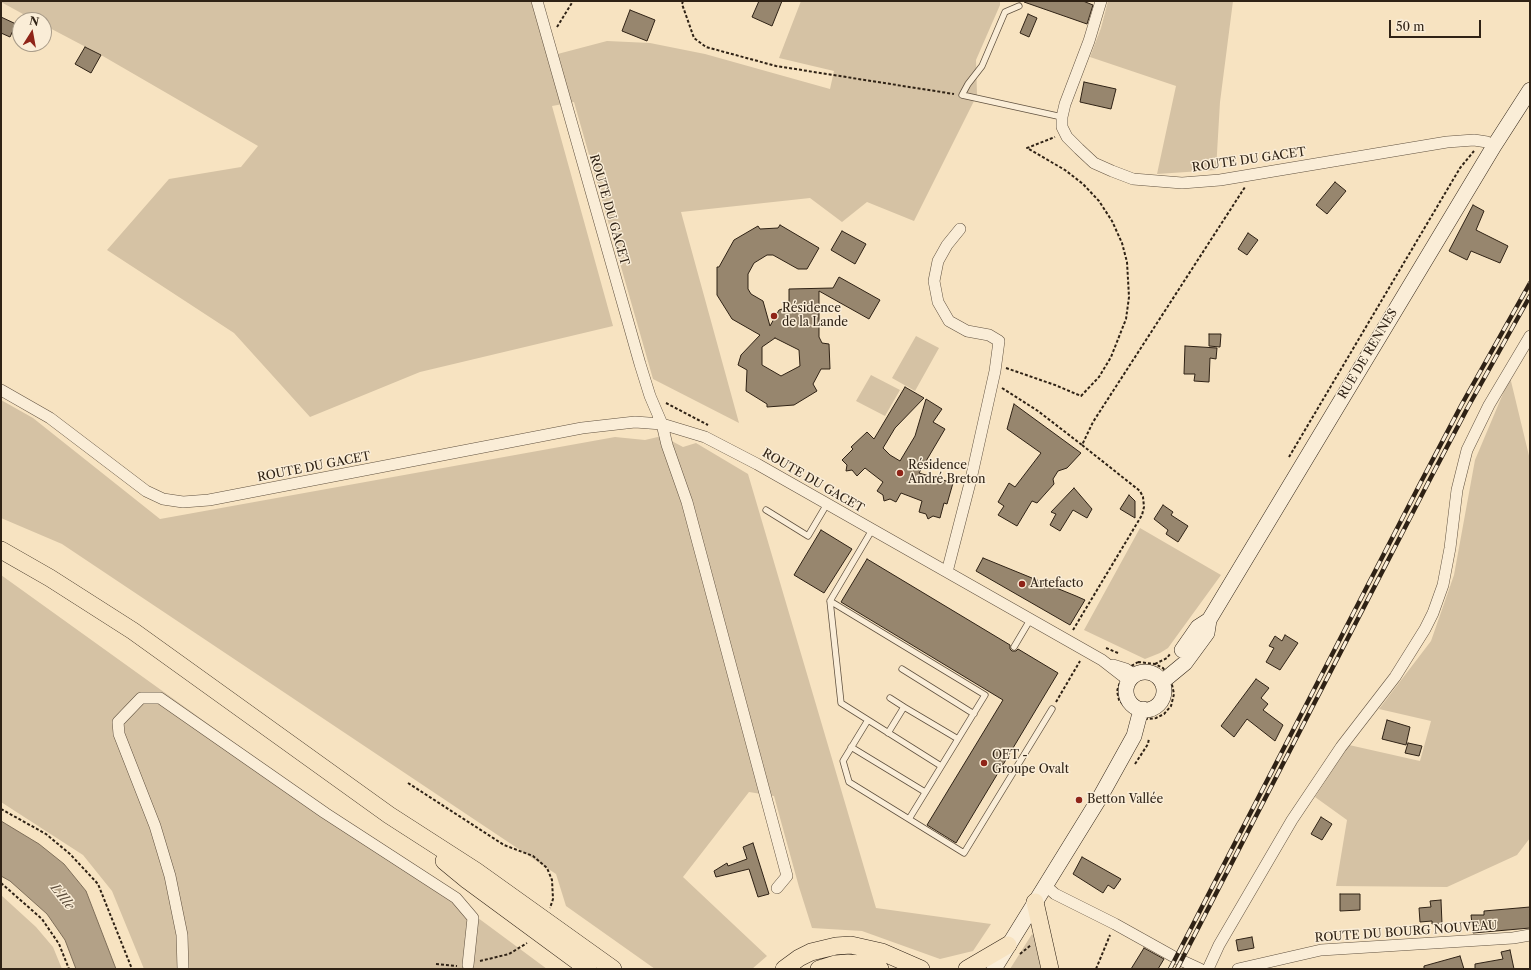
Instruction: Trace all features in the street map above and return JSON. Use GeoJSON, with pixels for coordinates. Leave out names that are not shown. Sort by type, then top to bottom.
{"type":"FeatureCollection","features":[{"type":"Feature","properties":{"kind":"main road","name":"RUE DE RENNES"},"geometry":{"type":"LineString","coordinates":[[1161,673],[1177,657],[1198,627],[1209,620],[1488,144],[1530,90]]}},
{"type":"Feature","properties":{"kind":"main road"},"geometry":{"type":"LineString","coordinates":[[1,550],[50,578],[133,631],[389,815],[476,871],[613,969]]}},
{"type":"Feature","properties":{"kind":"main road"},"geometry":{"type":"LineString","coordinates":[[994,969],[1099,799],[1134,736],[1137,711],[1129,700],[1127,687],[1134,673],[1161,673],[1164,689],[1161,701],[1150,709],[1137,711]]}},
{"type":"Feature","properties":{"kind":"main road"},"geometry":{"type":"LineString","coordinates":[[389,815],[467,880],[588,969]]}},
{"type":"Feature","properties":{"kind":"main road"},"geometry":{"type":"LineString","coordinates":[[1035,902],[1050,969]]}},
{"type":"Feature","properties":{"kind":"main road"},"geometry":{"type":"LineString","coordinates":[[784,969],[799,958],[811,952],[836,946],[851,945],[882,952],[921,969]]}},
{"type":"Feature","properties":{"kind":"main road"},"geometry":{"type":"LineString","coordinates":[[967,969],[1008,945]]}},
{"type":"Feature","properties":{"kind":"main road"},"geometry":{"type":"LineString","coordinates":[[819,969],[835,964],[848,963],[862,964],[880,969]]}},
{"type":"Feature","properties":{"kind":"street","name":"ROUTE DU GACET"},"geometry":{"type":"LineString","coordinates":[[537,1],[640,364],[650,396],[662,424]]}},
{"type":"Feature","properties":{"kind":"street"},"geometry":{"type":"LineString","coordinates":[[1065,133],[1062,127],[1062,117],[1065,104],[1097,18],[1101,1]]}},
{"type":"Feature","properties":{"kind":"street","name":"ROUTE DU GACET"},"geometry":{"type":"LineString","coordinates":[[1065,133],[1067,137],[1094,163],[1112,171],[1133,179],[1182,183],[1220,180],[1447,142],[1474,140],[1488,144]]}},
{"type":"Feature","properties":{"kind":"street"},"geometry":{"type":"LineString","coordinates":[[947,572],[971,479],[994,372],[999,341],[989,335],[967,331],[948,321],[938,302],[934,281],[938,261],[946,245],[960,229]]}},
{"type":"Feature","properties":{"kind":"street"},"geometry":{"type":"LineString","coordinates":[[1208,969],[1218,945],[1292,820],[1342,747],[1395,677],[1425,629],[1433,613],[1443,585],[1450,548],[1457,490],[1467,450],[1489,405],[1530,336]]}},
{"type":"Feature","properties":{"kind":"street","name":"ROUTE DU GACET"},"geometry":{"type":"LineString","coordinates":[[1,390],[56,422],[146,491],[163,499],[183,502],[210,500],[582,428],[634,422],[662,424],[705,437],[756,464],[1085,651],[1102,660],[1134,673]]}},
{"type":"Feature","properties":{"kind":"street"},"geometry":{"type":"LineString","coordinates":[[662,424],[667,445],[689,510],[787,876],[776,888]]}},
{"type":"Feature","properties":{"kind":"street"},"geometry":{"type":"LineString","coordinates":[[183,969],[182,935],[170,876],[154,826],[119,734],[118,722],[141,698],[160,698],[326,813],[456,898],[473,918],[468,965]]}},
{"type":"Feature","properties":{"kind":"street"},"geometry":{"type":"LineString","coordinates":[[1045,885],[1055,894],[1115,924],[1176,958],[1200,969]]}},
{"type":"Feature","properties":{"kind":"street","name":"ROUTE DU BOURG NOUVEAU"},"geometry":{"type":"LineString","coordinates":[[1238,969],[1321,950],[1513,938],[1530,935]]}},
{"type":"Feature","properties":{"kind":"lane"},"geometry":{"type":"LineString","coordinates":[[1019,6],[1005,12],[982,66],[968,84],[962,96],[1062,117]]}},
{"type":"Feature","properties":{"kind":"lane"},"geometry":{"type":"LineString","coordinates":[[766,510],[808,536],[827,504]]}},
{"type":"Feature","properties":{"kind":"lane"},"geometry":{"type":"LineString","coordinates":[[872,530],[830,602],[841,703],[942,766]]}},
{"type":"Feature","properties":{"kind":"lane"},"geometry":{"type":"LineString","coordinates":[[830,602],[987,693],[909,819]]}},
{"type":"Feature","properties":{"kind":"lane"},"geometry":{"type":"LineString","coordinates":[[1014,647],[1030,620]]}},
{"type":"Feature","properties":{"kind":"lane"},"geometry":{"type":"LineString","coordinates":[[902,669],[974,714]]}},
{"type":"Feature","properties":{"kind":"lane"},"geometry":{"type":"LineString","coordinates":[[890,698],[958,740]]}},
{"type":"Feature","properties":{"kind":"lane"},"geometry":{"type":"LineString","coordinates":[[888,733],[904,707]]}},
{"type":"Feature","properties":{"kind":"lane"},"geometry":{"type":"LineString","coordinates":[[868,720],[843,762],[849,782],[964,853],[1052,709]]}},
{"type":"Feature","properties":{"kind":"lane"},"geometry":{"type":"LineString","coordinates":[[851,747],[925,792]]}},
{"type":"Feature","properties":{"kind":"path"},"geometry":{"type":"LineString","coordinates":[[549,41],[574,1]]}},
{"type":"Feature","properties":{"kind":"path"},"geometry":{"type":"LineString","coordinates":[[683,1],[682,4],[694,38],[706,46],[776,66],[962,96]]}},
{"type":"Feature","properties":{"kind":"path"},"geometry":{"type":"LineString","coordinates":[[994,372],[1055,385],[1081,396],[1099,377],[1111,357],[1126,319],[1129,297],[1127,262],[1122,243],[1112,221],[1099,201],[1083,184],[1065,170],[1026,148],[1065,133]]}},
{"type":"Feature","properties":{"kind":"path"},"geometry":{"type":"LineString","coordinates":[[1286,463],[1460,168],[1488,144]]}},
{"type":"Feature","properties":{"kind":"path"},"geometry":{"type":"LineString","coordinates":[[1082,445],[1092,422],[1254,174]]}},
{"type":"Feature","properties":{"kind":"path"},"geometry":{"type":"LineString","coordinates":[[994,372],[1038,411],[1140,491],[1143,497],[1144,507],[1142,515],[1071,632]]}},
{"type":"Feature","properties":{"kind":"path"},"geometry":{"type":"LineString","coordinates":[[1052,709],[1085,651]]}},
{"type":"Feature","properties":{"kind":"path"},"geometry":{"type":"LineString","coordinates":[[1161,673],[1167,658],[1172,653]]}},
{"type":"Feature","properties":{"kind":"path"},"geometry":{"type":"LineString","coordinates":[[1134,673],[1161,673],[1171,680],[1174,694],[1171,706],[1164,714],[1156,718],[1148,719],[1137,711]]}},
{"type":"Feature","properties":{"kind":"path"},"geometry":{"type":"LineString","coordinates":[[408,784],[504,846],[534,856],[547,868],[552,880],[553,899],[548,913]]}},
{"type":"Feature","properties":{"kind":"path"},"geometry":{"type":"LineString","coordinates":[[1,809],[46,834],[70,854],[98,884],[132,969]]}},
{"type":"Feature","properties":{"kind":"path"},"geometry":{"type":"LineString","coordinates":[[1,883],[42,919],[59,944],[69,969]]}},
{"type":"Feature","properties":{"kind":"path"},"geometry":{"type":"LineString","coordinates":[[1096,969],[1115,924]]}},
{"type":"Feature","properties":{"kind":"path"},"geometry":{"type":"LineString","coordinates":[[436,964],[456,966],[468,965],[487,958],[510,954],[527,943]]}},
{"type":"Feature","properties":{"kind":"shaded area"},"geometry":{"type":"Polygon","coordinates":[[[533,1],[550,56],[607,41],[650,43],[705,54],[830,89],[834,71],[779,58],[801,1],[1000,1],[1000,5],[976,60],[977,95],[914,221],[867,202],[842,222],[810,198],[681,212],[739,423],[653,379],[574,102],[552,106],[613,326],[420,372],[310,417],[234,333],[107,250],[169,179],[241,167],[258,146],[101,55],[52,29],[52,12],[19,12],[1,2],[533,1]]]}},
{"type":"Feature","properties":{"kind":"shaded area"},"geometry":{"type":"Polygon","coordinates":[[[1108,1],[1233,1],[1220,102],[1216,170],[1157,174],[1176,86],[1090,57],[1101,28],[1108,1]]]}},
{"type":"Feature","properties":{"kind":"shaded area"},"geometry":{"type":"Polygon","coordinates":[[[916,336],[939,348],[915,391],[892,378],[916,336]]]}},
{"type":"Feature","properties":{"kind":"shaded area"},"geometry":{"type":"Polygon","coordinates":[[[871,375],[900,390],[885,416],[856,401],[871,375]]]}},
{"type":"Feature","properties":{"kind":"shaded area"},"geometry":{"type":"Polygon","coordinates":[[[1510,377],[1530,460],[1530,838],[1517,855],[1447,887],[1336,886],[1347,820],[1315,797],[1349,745],[1420,761],[1431,721],[1379,709],[1431,641],[1454,575],[1475,460],[1510,377]]]}},
{"type":"Feature","properties":{"kind":"shaded area"},"geometry":{"type":"Polygon","coordinates":[[[1,400],[33,418],[160,519],[615,437],[645,440],[662,436],[683,447],[696,443],[748,474],[876,908],[991,924],[973,951],[940,959],[862,931],[812,928],[774,796],[749,792],[683,877],[767,956],[752,969],[655,969],[566,906],[556,874],[62,544],[1,518],[1,400]]]}},
{"type":"Feature","properties":{"kind":"shaded area"},"geometry":{"type":"Polygon","coordinates":[[[1140,528],[1221,575],[1168,648],[1145,659],[1084,630],[1140,528]]]}},
{"type":"Feature","properties":{"kind":"shaded area"},"geometry":{"type":"Polygon","coordinates":[[[1,575],[547,969],[144,969],[112,891],[83,855],[1,802],[1,575]]]}},
{"type":"Feature","properties":{"kind":"shaded area"},"geometry":{"type":"Polygon","coordinates":[[[1,895],[36,927],[53,947],[62,969],[1,969],[1,895]]]}},
{"type":"Feature","properties":{"kind":"shaded area"},"geometry":{"type":"Polygon","coordinates":[[[1032,934],[1035,937],[1043,969],[1010,969],[1032,934]]]}},
{"type":"Feature","properties":{"kind":"water","name":"L'Ille"},"geometry":{"type":"Polygon","coordinates":[[[1,821],[39,844],[64,864],[86,891],[116,969],[76,969],[65,940],[47,914],[10,881],[1,876],[1,821]]]}},
{"type":"Feature","properties":{"kind":"building"},"geometry":{"type":"Polygon","coordinates":[[[759,1],[782,1],[772,26],[752,17],[759,1]]]}},
{"type":"Feature","properties":{"kind":"building"},"geometry":{"type":"Polygon","coordinates":[[[1083,1],[1093,5],[1087,24],[1024,2],[1083,1]]]}},
{"type":"Feature","properties":{"kind":"building"},"geometry":{"type":"Polygon","coordinates":[[[630,10],[655,20],[647,41],[622,31],[630,10]]]}},
{"type":"Feature","properties":{"kind":"building"},"geometry":{"type":"Polygon","coordinates":[[[1028,14],[1037,18],[1029,37],[1020,33],[1028,14]]]}},
{"type":"Feature","properties":{"kind":"building"},"geometry":{"type":"Polygon","coordinates":[[[1,17],[12,22],[12,33],[10,37],[1,33],[1,17]]]}},
{"type":"Feature","properties":{"kind":"building"},"geometry":{"type":"Polygon","coordinates":[[[85,47],[101,55],[91,73],[75,64],[85,47]]]}},
{"type":"Feature","properties":{"kind":"building"},"geometry":{"type":"Polygon","coordinates":[[[1084,82],[1116,89],[1111,109],[1080,102],[1084,82]]]}},
{"type":"Feature","properties":{"kind":"building"},"geometry":{"type":"Polygon","coordinates":[[[1335,182],[1346,191],[1327,214],[1316,205],[1335,182]]]}},
{"type":"Feature","properties":{"kind":"building"},"geometry":{"type":"Polygon","coordinates":[[[1473,205],[1484,211],[1476,230],[1508,246],[1500,263],[1471,251],[1467,260],[1449,251],[1473,205]]]}},
{"type":"Feature","properties":{"kind":"building","name":"Résidence de la Lande"},"geometry":{"type":"Polygon","coordinates":[[[780,225],[819,248],[807,269],[798,269],[773,255],[767,255],[754,263],[748,274],[748,289],[751,294],[763,301],[770,326],[779,310],[789,307],[789,289],[833,288],[839,277],[880,300],[869,319],[819,291],[819,337],[822,343],[829,344],[830,369],[821,369],[813,384],[817,391],[794,405],[767,407],[767,404],[746,391],[747,370],[738,365],[741,355],[760,335],[732,319],[717,295],[717,267],[719,267],[734,240],[758,226],[760,229],[778,228],[780,225]],[[775,338],[762,347],[762,365],[781,376],[800,366],[799,350],[775,338]]]}},
{"type":"Feature","properties":{"kind":"building"},"geometry":{"type":"Polygon","coordinates":[[[842,231],[866,244],[855,264],[831,250],[842,231]]]}},
{"type":"Feature","properties":{"kind":"building"},"geometry":{"type":"Polygon","coordinates":[[[1248,233],[1258,240],[1247,255],[1238,249],[1248,233]]]}},
{"type":"Feature","properties":{"kind":"building"},"geometry":{"type":"Polygon","coordinates":[[[1209,334],[1221,334],[1220,347],[1209,346],[1209,334]]]}},
{"type":"Feature","properties":{"kind":"building"},"geometry":{"type":"Polygon","coordinates":[[[1185,346],[1217,348],[1216,359],[1210,358],[1209,382],[1194,381],[1195,374],[1184,374],[1185,346]]]}},
{"type":"Feature","properties":{"kind":"building"},"geometry":{"type":"Polygon","coordinates":[[[905,387],[924,398],[895,428],[883,448],[890,455],[900,461],[915,436],[926,399],[942,409],[933,422],[945,429],[919,473],[953,483],[947,504],[944,503],[940,518],[933,516],[928,519],[926,514],[919,512],[922,501],[901,493],[896,502],[890,499],[884,501],[883,495],[877,491],[883,482],[865,468],[857,476],[852,470],[846,471],[847,465],[842,460],[853,449],[851,447],[867,432],[874,439],[905,387]]]}},
{"type":"Feature","properties":{"kind":"building"},"geometry":{"type":"Polygon","coordinates":[[[1014,404],[1081,453],[1067,468],[1058,471],[1053,479],[1054,484],[1037,503],[1032,501],[1017,526],[998,515],[1004,506],[998,502],[1009,483],[1015,487],[1041,453],[1007,429],[1014,404]]]}},
{"type":"Feature","properties":{"kind":"building"},"geometry":{"type":"Polygon","coordinates":[[[1074,488],[1092,509],[1087,518],[1073,510],[1060,531],[1050,525],[1056,514],[1051,512],[1074,488]]]}},
{"type":"Feature","properties":{"kind":"building"},"geometry":{"type":"Polygon","coordinates":[[[1129,495],[1135,501],[1135,518],[1120,509],[1129,495]]]}},
{"type":"Feature","properties":{"kind":"building"},"geometry":{"type":"Polygon","coordinates":[[[1163,505],[1173,512],[1171,515],[1188,526],[1178,542],[1166,534],[1168,530],[1154,519],[1163,505]]]}},
{"type":"Feature","properties":{"kind":"building"},"geometry":{"type":"Polygon","coordinates":[[[821,530],[852,549],[824,593],[794,575],[821,530]]]}},
{"type":"Feature","properties":{"kind":"building","name":"Artefacto"},"geometry":{"type":"Polygon","coordinates":[[[983,558],[1085,600],[1070,625],[976,571],[983,558]]]}},
{"type":"Feature","properties":{"kind":"building","name":"OET - Groupe Ovalt"},"geometry":{"type":"Polygon","coordinates":[[[867,559],[1010,645],[1010,649],[1012,651],[1016,651],[1018,649],[1058,673],[956,843],[927,825],[1003,700],[841,602],[867,559]]]}},
{"type":"Feature","properties":{"kind":"building"},"geometry":{"type":"Polygon","coordinates":[[[1285,635],[1298,643],[1280,670],[1266,662],[1274,648],[1269,646],[1275,636],[1282,641],[1285,635]]]}},
{"type":"Feature","properties":{"kind":"building"},"geometry":{"type":"Polygon","coordinates":[[[1256,679],[1269,688],[1261,698],[1268,704],[1263,710],[1283,725],[1275,741],[1247,719],[1234,737],[1221,726],[1256,679]]]}},
{"type":"Feature","properties":{"kind":"building"},"geometry":{"type":"Polygon","coordinates":[[[1387,720],[1410,727],[1406,745],[1382,739],[1387,720]]]}},
{"type":"Feature","properties":{"kind":"building"},"geometry":{"type":"Polygon","coordinates":[[[1408,743],[1422,746],[1419,756],[1405,753],[1408,743]]]}},
{"type":"Feature","properties":{"kind":"building"},"geometry":{"type":"Polygon","coordinates":[[[1321,817],[1332,824],[1322,840],[1311,834],[1321,817]]]}},
{"type":"Feature","properties":{"kind":"building"},"geometry":{"type":"Polygon","coordinates":[[[753,843],[769,894],[758,897],[749,869],[716,877],[714,871],[727,863],[728,866],[747,859],[743,847],[753,843]]]}},
{"type":"Feature","properties":{"kind":"building"},"geometry":{"type":"Polygon","coordinates":[[[1082,857],[1121,879],[1114,889],[1108,885],[1103,893],[1073,874],[1082,857]]]}},
{"type":"Feature","properties":{"kind":"building"},"geometry":{"type":"Polygon","coordinates":[[[1340,894],[1360,894],[1360,910],[1340,911],[1340,894]]]}},
{"type":"Feature","properties":{"kind":"building"},"geometry":{"type":"Polygon","coordinates":[[[1441,900],[1442,924],[1432,924],[1432,921],[1420,922],[1419,908],[1431,907],[1430,901],[1441,900]]]}},
{"type":"Feature","properties":{"kind":"building"},"geometry":{"type":"Polygon","coordinates":[[[1530,907],[1530,928],[1473,933],[1471,915],[1484,915],[1484,911],[1530,907]]]}},
{"type":"Feature","properties":{"kind":"building"},"geometry":{"type":"Polygon","coordinates":[[[1252,937],[1254,948],[1238,951],[1236,940],[1252,937]]]}},
{"type":"Feature","properties":{"kind":"building"},"geometry":{"type":"Polygon","coordinates":[[[1144,948],[1164,959],[1158,969],[1131,969],[1144,948]]]}},
{"type":"Feature","properties":{"kind":"building"},"geometry":{"type":"Polygon","coordinates":[[[1510,950],[1514,969],[1475,969],[1475,964],[1503,959],[1501,952],[1510,950]]]}},
{"type":"Feature","properties":{"kind":"building"},"geometry":{"type":"Polygon","coordinates":[[[1460,956],[1464,969],[1424,969],[1424,966],[1460,956]]]}},
{"type":"Feature","properties":{"kind":"railway"},"geometry":{"type":"LineString","coordinates":[[1170,969],[1422,480],[1462,404],[1530,283]]}},
{"type":"Feature","properties":{"kind":"railway"},"geometry":{"type":"LineString","coordinates":[[1177,969],[1428,483],[1468,407],[1530,296]]}},
{"type":"Feature","properties":{"kind":"place","name":"Résidence de la Lande"},"geometry":{"type":"Point","coordinates":[774,316]}},
{"type":"Feature","properties":{"kind":"place","name":"Résidence André Breton"},"geometry":{"type":"Point","coordinates":[900,473]}},
{"type":"Feature","properties":{"kind":"place","name":"Artefacto"},"geometry":{"type":"Point","coordinates":[1022,584]}},
{"type":"Feature","properties":{"kind":"place","name":"OET - Groupe Ovalt"},"geometry":{"type":"Point","coordinates":[984,763]}},
{"type":"Feature","properties":{"kind":"place","name":"Betton Vallée"},"geometry":{"type":"Point","coordinates":[1079,800]}}]}
